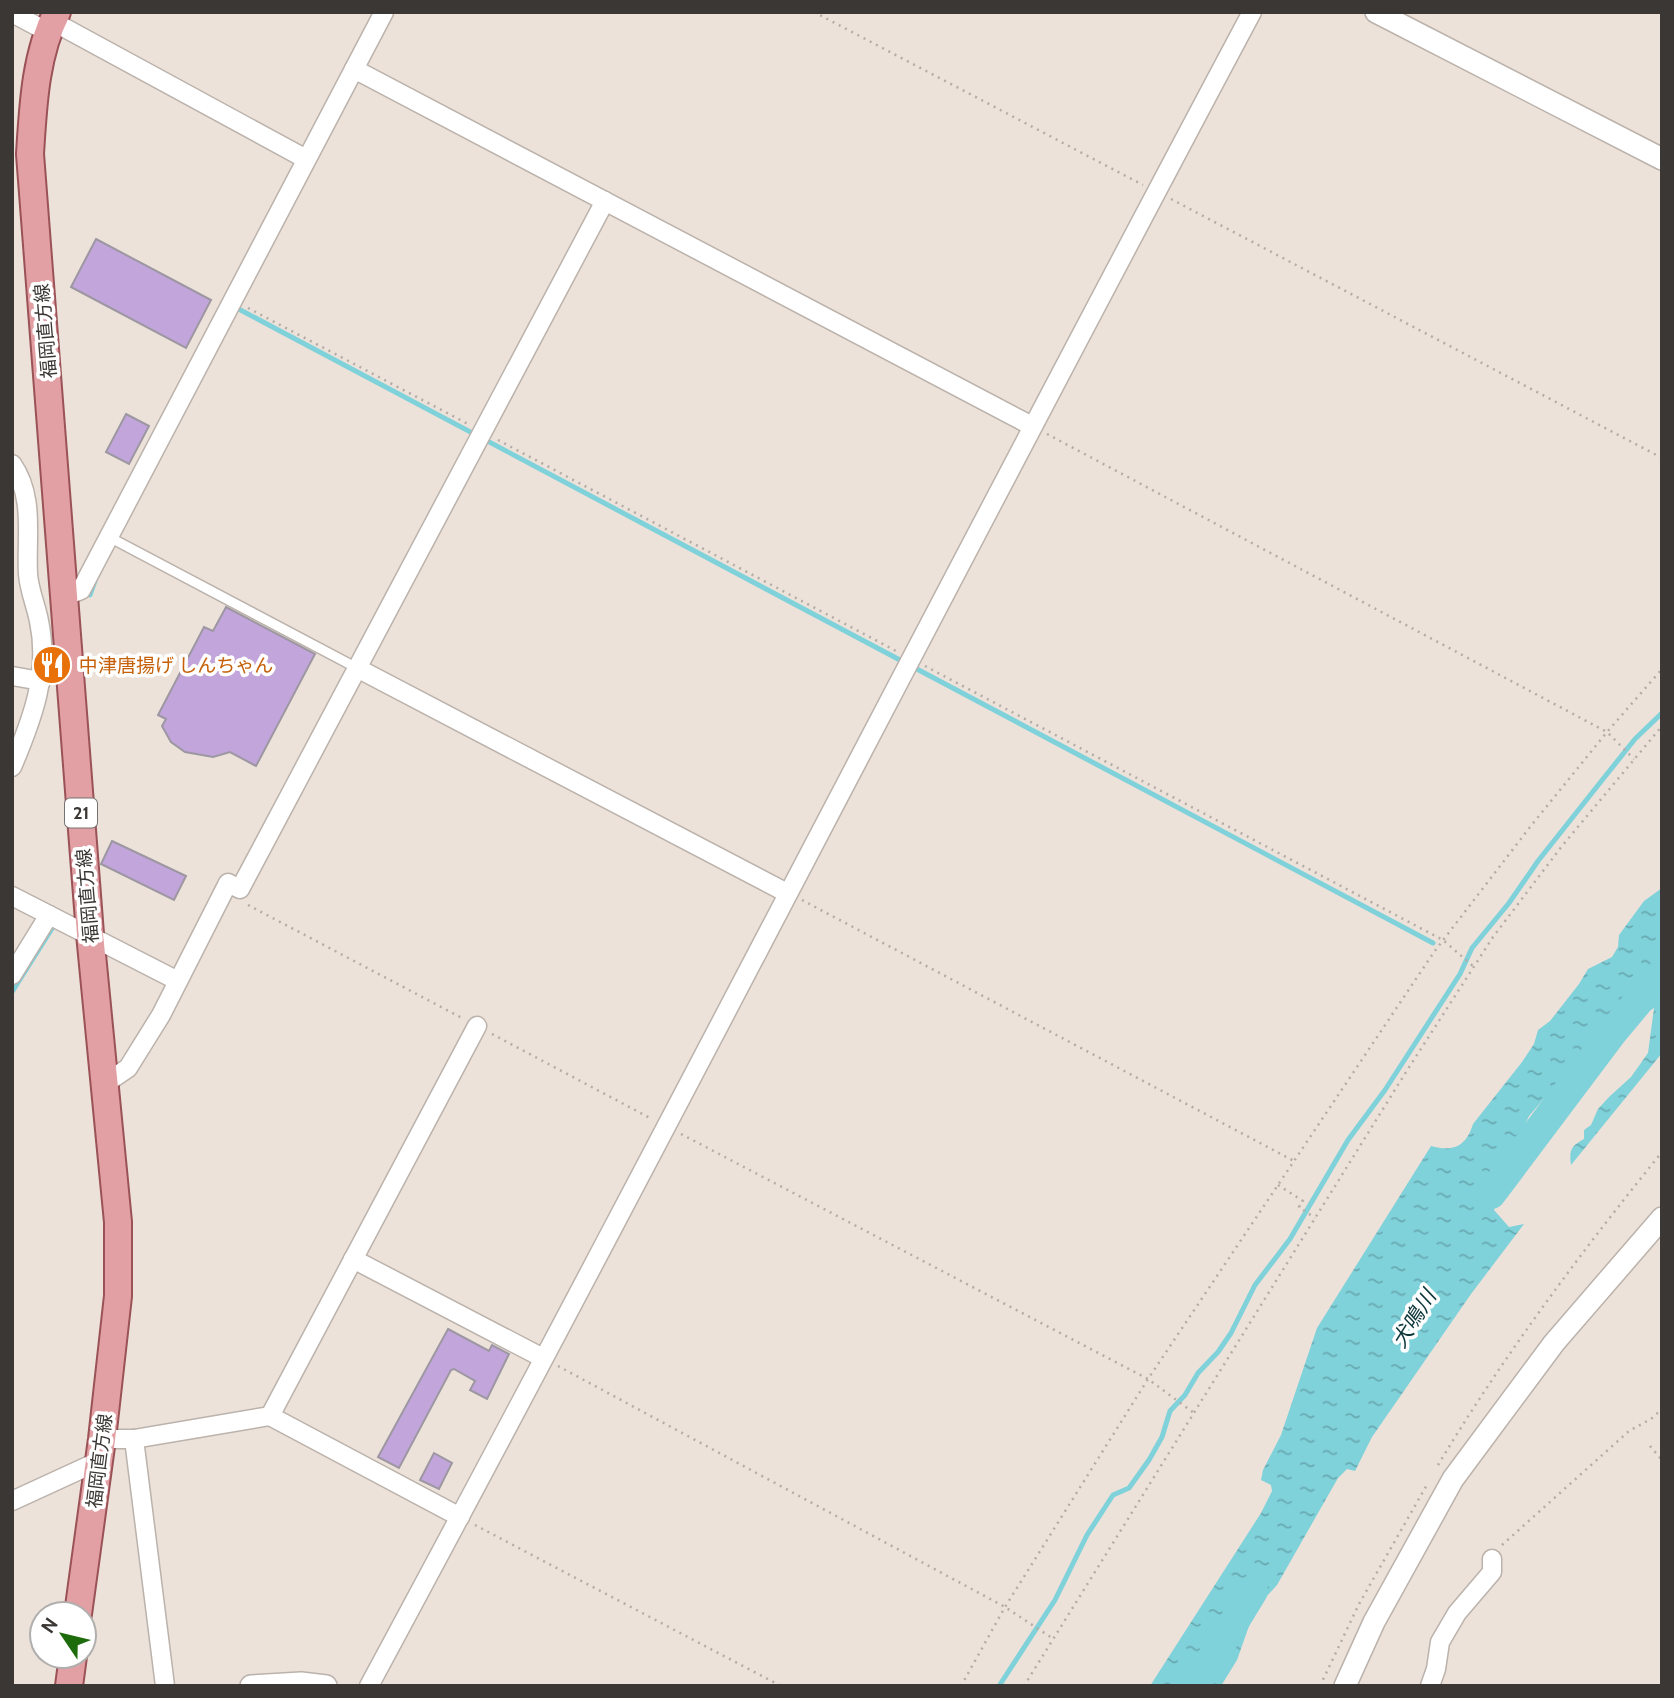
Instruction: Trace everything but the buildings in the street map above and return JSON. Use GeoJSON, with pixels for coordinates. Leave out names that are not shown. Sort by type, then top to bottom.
{"type":"FeatureCollection","features":[{"type":"Feature","properties":{"kind":"main road","name":"福岡直方線"},"geometry":{"type":"LineString","coordinates":[[52,22],[33,108],[30,155],[90,934],[118,1222],[118,1284],[101,1450],[80,1600]]}},
{"type":"Feature","properties":{"kind":"street"},"geometry":{"type":"LineString","coordinates":[[64,597],[81,590],[384,12]]}},
{"type":"Feature","properties":{"kind":"street"},"geometry":{"type":"LineString","coordinates":[[369,1686],[667,1127],[787,892],[1252,12]]}},
{"type":"Feature","properties":{"kind":"street"},"geometry":{"type":"LineString","coordinates":[[1376,12],[1662,159]]}},
{"type":"Feature","properties":{"kind":"street"},"geometry":{"type":"LineString","coordinates":[[12,13],[52,22],[306,159]]}},
{"type":"Feature","properties":{"kind":"street"},"geometry":{"type":"LineString","coordinates":[[354,69],[1032,426]]}},
{"type":"Feature","properties":{"kind":"street"},"geometry":{"type":"LineString","coordinates":[[106,1083],[128,1068],[161,1015],[228,883],[237,894],[605,201]]}},
{"type":"Feature","properties":{"kind":"street"},"geometry":{"type":"LineString","coordinates":[[12,464],[25,487],[28,503],[28,577],[40,623],[41,681],[40,695],[12,767]]}},
{"type":"Feature","properties":{"kind":"street"},"geometry":{"type":"LineString","coordinates":[[357,668],[787,892]]}},
{"type":"Feature","properties":{"kind":"street"},"geometry":{"type":"LineString","coordinates":[[12,676],[41,681]]}},
{"type":"Feature","properties":{"kind":"street"},"geometry":{"type":"LineString","coordinates":[[12,896],[178,981]]}},
{"type":"Feature","properties":{"kind":"street"},"geometry":{"type":"LineString","coordinates":[[12,975],[49,915]]}},
{"type":"Feature","properties":{"kind":"street"},"geometry":{"type":"LineString","coordinates":[[270,1416],[477,1026]]}},
{"type":"Feature","properties":{"kind":"street"},"geometry":{"type":"LineString","coordinates":[[1345,1686],[1374,1622],[1453,1479],[1554,1343],[1662,1218]]}},
{"type":"Feature","properties":{"kind":"street"},"geometry":{"type":"LineString","coordinates":[[354,1259],[543,1358]]}},
{"type":"Feature","properties":{"kind":"street"},"geometry":{"type":"LineString","coordinates":[[12,1501],[101,1450],[134,1439],[270,1416],[460,1517]]}},
{"type":"Feature","properties":{"kind":"street"},"geometry":{"type":"LineString","coordinates":[[134,1439],[165,1686]]}},
{"type":"Feature","properties":{"kind":"street"},"geometry":{"type":"LineString","coordinates":[[1430,1686],[1440,1642],[1457,1613],[1492,1572],[1492,1559]]}},
{"type":"Feature","properties":{"kind":"street"},"geometry":{"type":"LineString","coordinates":[[251,1686],[301,1683],[327,1686]]}},
{"type":"Feature","properties":{"kind":"lane"},"geometry":{"type":"LineString","coordinates":[[109,537],[357,668]]}},
{"type":"Feature","properties":{"kind":"path"},"geometry":{"type":"LineString","coordinates":[[814,12],[1662,458]]}},
{"type":"Feature","properties":{"kind":"path"},"geometry":{"type":"LineString","coordinates":[[232,300],[1443,940],[1474,967]]}},
{"type":"Feature","properties":{"kind":"path"},"geometry":{"type":"LineString","coordinates":[[1032,426],[1606,732],[1634,759]]}},
{"type":"Feature","properties":{"kind":"path"},"geometry":{"type":"LineString","coordinates":[[961,1686],[1005,1607],[1147,1379],[1443,940],[1606,732],[1662,669]]}},
{"type":"Feature","properties":{"kind":"path"},"geometry":{"type":"LineString","coordinates":[[1024,1686],[1474,967],[1562,846],[1662,726]]}},
{"type":"Feature","properties":{"kind":"path"},"geometry":{"type":"LineString","coordinates":[[787,892],[1294,1161]]}},
{"type":"Feature","properties":{"kind":"path"},"geometry":{"type":"LineString","coordinates":[[237,894],[477,1026],[1147,1379],[1194,1413]]}},
{"type":"Feature","properties":{"kind":"path"},"geometry":{"type":"LineString","coordinates":[[1574,1262],[1662,1152]]}},
{"type":"Feature","properties":{"kind":"path"},"geometry":{"type":"LineString","coordinates":[[1278,1185],[1303,1201],[1299,1207],[1315,1219]]}},
{"type":"Feature","properties":{"kind":"path"},"geometry":{"type":"LineString","coordinates":[[543,1358],[1005,1607],[1053,1639]]}},
{"type":"Feature","properties":{"kind":"path"},"geometry":{"type":"LineString","coordinates":[[1492,1559],[1501,1546],[1629,1431],[1651,1419],[1662,1409]]}},
{"type":"Feature","properties":{"kind":"path"},"geometry":{"type":"LineString","coordinates":[[1650,1446],[1662,1460]]}},
{"type":"Feature","properties":{"kind":"path"},"geometry":{"type":"LineString","coordinates":[[460,1517],[781,1686]]}},
{"type":"Feature","properties":{"kind":"water"},"geometry":{"type":"Polygon","coordinates":[[[1662,888],[1662,1053],[1571,1165],[1572,1149],[1584,1139],[1584,1130],[1591,1125],[1598,1109],[1631,1077],[1648,1053],[1654,1008],[1633,1021],[1615,1019],[1605,1024],[1582,1063],[1572,1066],[1529,1116],[1522,1131],[1511,1182],[1494,1210],[1509,1227],[1524,1224],[1471,1294],[1372,1437],[1355,1471],[1347,1469],[1338,1478],[1277,1585],[1255,1609],[1237,1660],[1221,1686],[1209,1686],[1237,1629],[1231,1621],[1186,1686],[1150,1686],[1261,1513],[1272,1491],[1271,1485],[1261,1480],[1263,1470],[1281,1435],[1317,1328],[1431,1146],[1452,1148],[1467,1138],[1473,1124],[1534,1044],[1538,1030],[1550,1021],[1588,969],[1612,957],[1618,947],[1619,935],[1644,901],[1662,888]]]}},
{"type":"Feature","properties":{"kind":"waterway"},"geometry":{"type":"LineString","coordinates":[[233,306],[1433,943]]}},
{"type":"Feature","properties":{"kind":"waterway"},"geometry":{"type":"LineString","coordinates":[[90,595],[95,581]]}},
{"type":"Feature","properties":{"kind":"waterway"},"geometry":{"type":"LineString","coordinates":[[999,1686],[1055,1600],[1087,1535],[1113,1495],[1129,1488],[1149,1460],[1162,1437],[1170,1411],[1231,1333],[1255,1285],[1290,1239],[1348,1140],[1385,1090],[1460,974],[1472,948],[1635,739],[1662,713]]}},
{"type":"Feature","properties":{"kind":"waterway"},"geometry":{"type":"LineString","coordinates":[[12,992],[53,927]]}},
{"type":"Feature","properties":{"kind":"waterway","name":"犬鳴川"},"geometry":{"type":"LineString","coordinates":[[1491,1194],[1612,1033],[1662,973]]}},
{"type":"Feature","properties":{"kind":"waterway","name":"犬鳴川"},"geometry":{"type":"LineString","coordinates":[[1195,1686],[1253,1591]]}},
{"type":"Feature","properties":{"kind":"place","name":"中津唐揚げ しんちゃん"},"geometry":{"type":"Point","coordinates":[52,665]}}]}
